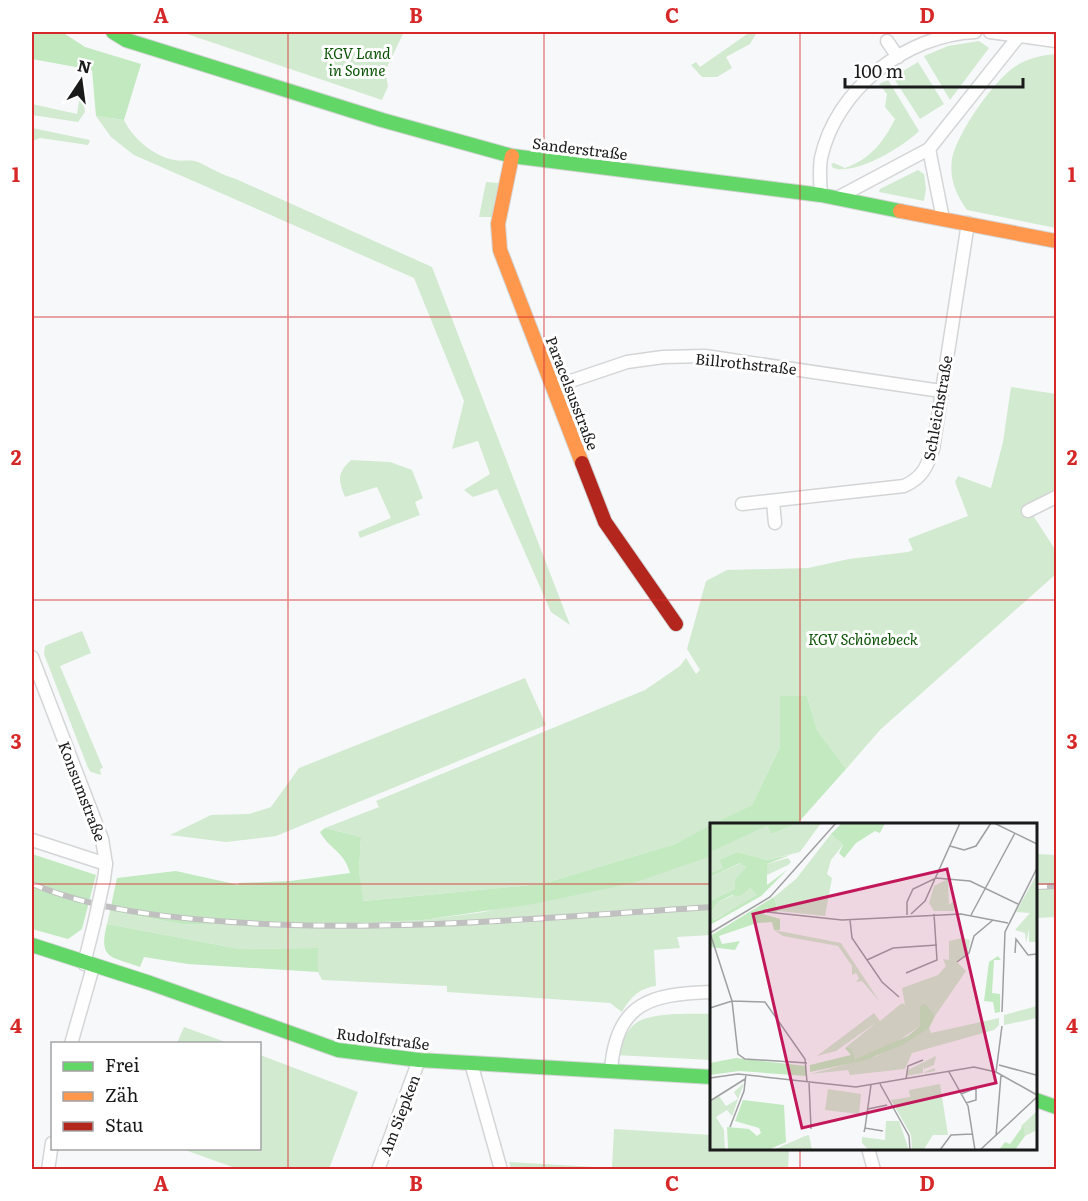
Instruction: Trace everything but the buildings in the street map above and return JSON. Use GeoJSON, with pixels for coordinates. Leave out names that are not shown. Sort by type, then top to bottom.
{"type":"FeatureCollection","features":[{"type":"Feature","properties":{"kind":"street","name":"Sanderstraße"},"geometry":{"type":"LineString","coordinates":[[113,32],[126,40],[173,52],[414,129],[512,156],[821,195],[1056,241]]}},
{"type":"Feature","properties":{"kind":"street"},"geometry":{"type":"LineString","coordinates":[[821,195],[821,160],[827,141],[855,93],[898,57],[936,39],[975,32]]}},
{"type":"Feature","properties":{"kind":"street"},"geometry":{"type":"LineString","coordinates":[[990,32],[1021,33],[1056,41]]}},
{"type":"Feature","properties":{"kind":"street"},"geometry":{"type":"LineString","coordinates":[[837,198],[928,149],[1021,33]]}},
{"type":"Feature","properties":{"kind":"street"},"geometry":{"type":"LineString","coordinates":[[887,41],[898,57]]}},
{"type":"Feature","properties":{"kind":"street"},"geometry":{"type":"LineString","coordinates":[[928,149],[943,219]]}},
{"type":"Feature","properties":{"kind":"street","name":"Paracelsusstraße"},"geometry":{"type":"LineString","coordinates":[[512,156],[498,224],[500,250],[605,522],[676,624]]}},
{"type":"Feature","properties":{"kind":"street","name":"Schleichstraße"},"geometry":{"type":"LineString","coordinates":[[742,504],[904,486],[914,482],[925,471],[933,449],[968,224]]}},
{"type":"Feature","properties":{"kind":"street","name":"Billrothstraße"},"geometry":{"type":"LineString","coordinates":[[553,387],[627,362],[663,357],[705,356],[941,391]]}},
{"type":"Feature","properties":{"kind":"street"},"geometry":{"type":"LineString","coordinates":[[1028,511],[1056,497]]}},
{"type":"Feature","properties":{"kind":"street"},"geometry":{"type":"LineString","coordinates":[[773,502],[775,523]]}},
{"type":"Feature","properties":{"kind":"street","name":"Konsumstraße"},"geometry":{"type":"LineString","coordinates":[[32,657],[98,826],[106,864],[88,966]]}},
{"type":"Feature","properties":{"kind":"street"},"geometry":{"type":"LineString","coordinates":[[32,840],[106,864]]}},
{"type":"Feature","properties":{"kind":"street","name":"Rudolfstraße"},"geometry":{"type":"LineString","coordinates":[[32,945],[88,966],[150,983],[338,1050],[419,1060],[710,1077]]}},
{"type":"Feature","properties":{"kind":"street"},"geometry":{"type":"LineString","coordinates":[[71,1042],[88,966]]}},
{"type":"Feature","properties":{"kind":"street"},"geometry":{"type":"LineString","coordinates":[[611,1070],[615,1041],[625,1020],[641,1004],[674,994],[710,992]]}},
{"type":"Feature","properties":{"kind":"street","name":"Am Siepken"},"geometry":{"type":"LineString","coordinates":[[378,1170],[419,1060]]}},
{"type":"Feature","properties":{"kind":"street"},"geometry":{"type":"LineString","coordinates":[[471,1063],[501,1170]]}},
{"type":"Feature","properties":{"kind":"street"},"geometry":{"type":"LineString","coordinates":[[1037,1101],[1056,1107]]}},
{"type":"Feature","properties":{"kind":"street"},"geometry":{"type":"LineString","coordinates":[[48,1170],[51,1150]]}},
{"type":"Feature","properties":{"kind":"street"},"geometry":{"type":"LineString","coordinates":[[868,1150],[874,1170]]}},
{"type":"Feature","properties":{"kind":"green space"},"geometry":{"type":"Polygon","coordinates":[[[32,32],[62,32],[85,47],[141,64],[124,120],[96,116],[92,70],[32,59],[32,32]]]}},
{"type":"Feature","properties":{"kind":"green space","name":"KGV Land in Sonne"},"geometry":{"type":"Polygon","coordinates":[[[181,32],[404,32],[385,71],[388,86],[382,100],[181,32]]]}},
{"type":"Feature","properties":{"kind":"green space"},"geometry":{"type":"Polygon","coordinates":[[[750,32],[757,32],[750,44],[726,57],[732,68],[717,77],[702,77],[691,65],[696,62],[700,67],[750,32]]]}},
{"type":"Feature","properties":{"kind":"green space"},"geometry":{"type":"Polygon","coordinates":[[[979,41],[989,48],[950,100],[924,56],[948,46],[979,41]]]}},
{"type":"Feature","properties":{"kind":"green space"},"geometry":{"type":"Polygon","coordinates":[[[1056,54],[1056,228],[967,210],[954,186],[951,166],[960,137],[976,110],[1013,68],[1033,58],[1056,54]]]}},
{"type":"Feature","properties":{"kind":"green space"},"geometry":{"type":"Polygon","coordinates":[[[918,62],[944,104],[920,119],[893,77],[918,62]]]}},
{"type":"Feature","properties":{"kind":"green space"},"geometry":{"type":"Polygon","coordinates":[[[888,80],[919,131],[891,152],[866,164],[853,168],[842,169],[833,168],[831,164],[834,163],[845,168],[862,160],[886,136],[895,119],[885,107],[887,94],[879,84],[888,80]]]}},
{"type":"Feature","properties":{"kind":"green space"},"geometry":{"type":"Polygon","coordinates":[[[81,88],[85,112],[78,122],[32,115],[32,104],[77,114],[81,88]]]}},
{"type":"Feature","properties":{"kind":"green space"},"geometry":{"type":"Polygon","coordinates":[[[96,116],[124,120],[139,140],[159,155],[174,160],[198,162],[432,267],[570,625],[551,612],[497,489],[473,497],[464,490],[490,474],[478,441],[452,449],[464,401],[414,278],[134,155],[111,137],[96,116]]]}},
{"type":"Feature","properties":{"kind":"green space"},"geometry":{"type":"Polygon","coordinates":[[[32,128],[90,140],[88,145],[40,138],[32,141],[32,128]]]}},
{"type":"Feature","properties":{"kind":"green space"},"geometry":{"type":"Polygon","coordinates":[[[918,170],[924,174],[926,189],[924,201],[879,192],[880,189],[918,170]]]}},
{"type":"Feature","properties":{"kind":"green space"},"geometry":{"type":"Polygon","coordinates":[[[486,182],[499,183],[492,217],[479,217],[486,182]]]}},
{"type":"Feature","properties":{"kind":"green space","name":"KGV Schönebeck"},"geometry":{"type":"Polygon","coordinates":[[[1011,387],[1056,394],[1056,494],[1029,509],[1056,551],[1056,574],[881,729],[846,769],[817,730],[807,696],[780,696],[780,747],[752,805],[716,823],[710,823],[710,826],[675,844],[542,884],[362,901],[359,871],[361,837],[325,828],[379,807],[376,801],[645,690],[680,666],[686,658],[696,674],[700,670],[687,649],[706,581],[727,570],[808,568],[849,559],[913,550],[908,539],[968,516],[955,482],[958,476],[991,488],[1003,442],[1011,387]]]}},
{"type":"Feature","properties":{"kind":"green space"},"geometry":{"type":"Polygon","coordinates":[[[351,460],[390,462],[412,470],[423,498],[415,502],[420,515],[360,538],[358,532],[391,518],[377,487],[345,497],[340,477],[343,469],[351,460]]]}},
{"type":"Feature","properties":{"kind":"green space"},"geometry":{"type":"Polygon","coordinates":[[[82,631],[91,653],[60,666],[103,768],[100,769],[101,775],[91,772],[88,768],[44,654],[45,646],[82,631]]]}},
{"type":"Feature","properties":{"kind":"green space"},"geometry":{"type":"Polygon","coordinates":[[[525,678],[546,725],[276,836],[226,842],[170,835],[211,815],[249,814],[271,807],[299,768],[525,678]]]}},
{"type":"Feature","properties":{"kind":"green space"},"geometry":{"type":"Polygon","coordinates":[[[780,696],[807,696],[817,730],[846,769],[798,823],[715,823],[752,805],[780,747],[780,696]]]}},
{"type":"Feature","properties":{"kind":"green space"},"geometry":{"type":"Polygon","coordinates":[[[710,826],[710,856],[633,883],[533,904],[423,920],[339,924],[182,924],[110,911],[117,878],[176,871],[239,885],[238,883],[290,881],[350,873],[341,855],[320,832],[325,828],[361,837],[359,871],[363,901],[542,884],[675,844],[710,826]]]}},
{"type":"Feature","properties":{"kind":"green space"},"geometry":{"type":"Polygon","coordinates":[[[32,854],[96,875],[82,929],[68,939],[32,929],[32,854]]]}},
{"type":"Feature","properties":{"kind":"green space"},"geometry":{"type":"Polygon","coordinates":[[[1037,854],[1056,855],[1056,917],[1037,918],[1037,854]]]}},
{"type":"Feature","properties":{"kind":"green space"},"geometry":{"type":"Polygon","coordinates":[[[710,855],[710,935],[677,937],[680,948],[654,950],[656,986],[644,989],[636,995],[622,1012],[610,1003],[447,992],[447,986],[322,980],[318,972],[318,948],[240,949],[107,924],[110,911],[182,924],[339,924],[423,920],[484,912],[710,855]]]}},
{"type":"Feature","properties":{"kind":"green space"},"geometry":{"type":"Polygon","coordinates":[[[107,924],[240,949],[318,948],[318,972],[188,964],[144,957],[140,967],[109,955],[104,944],[107,924]]]}},
{"type":"Feature","properties":{"kind":"green space"},"geometry":{"type":"Polygon","coordinates":[[[672,1014],[710,1014],[710,1060],[616,1055],[629,1029],[636,1023],[643,1019],[672,1014]]]}},
{"type":"Feature","properties":{"kind":"green space"},"geometry":{"type":"Polygon","coordinates":[[[184,1027],[225,1042],[177,1042],[184,1027]]]}},
{"type":"Feature","properties":{"kind":"green space"},"geometry":{"type":"Polygon","coordinates":[[[261,1055],[358,1092],[329,1169],[238,1169],[185,1150],[261,1150],[261,1055]]]}},
{"type":"Feature","properties":{"kind":"green space"},"geometry":{"type":"Polygon","coordinates":[[[614,1129],[710,1135],[710,1150],[789,1150],[788,1169],[511,1169],[509,1162],[612,1168],[614,1129]]]}},
{"type":"Feature","properties":{"kind":"railway"},"geometry":{"type":"LineString","coordinates":[[32,884],[80,900],[155,915],[291,925],[411,925],[710,907]]}},
{"type":"Feature","properties":{"kind":"railway"},"geometry":{"type":"LineString","coordinates":[[1037,887],[1056,886]]}},
{"type":"Feature","properties":{"kind":"traffic: fast"},"geometry":{"type":"LineString","coordinates":[[113,32],[126,40],[382,120],[512,156],[821,195],[900,211]]}},
{"type":"Feature","properties":{"kind":"traffic: fast"},"geometry":{"type":"LineString","coordinates":[[32,945],[150,983],[338,1050],[419,1060],[710,1077]]}},
{"type":"Feature","properties":{"kind":"traffic: fast"},"geometry":{"type":"LineString","coordinates":[[1037,1100],[1056,1107]]}},
{"type":"Feature","properties":{"kind":"traffic: slow"},"geometry":{"type":"LineString","coordinates":[[512,156],[498,224],[500,250],[582,463]]}},
{"type":"Feature","properties":{"kind":"traffic: slow"},"geometry":{"type":"LineString","coordinates":[[900,211],[1056,241]]}},
{"type":"Feature","properties":{"kind":"traffic: jam"},"geometry":{"type":"LineString","coordinates":[[582,463],[605,522],[676,624]]}}]}
